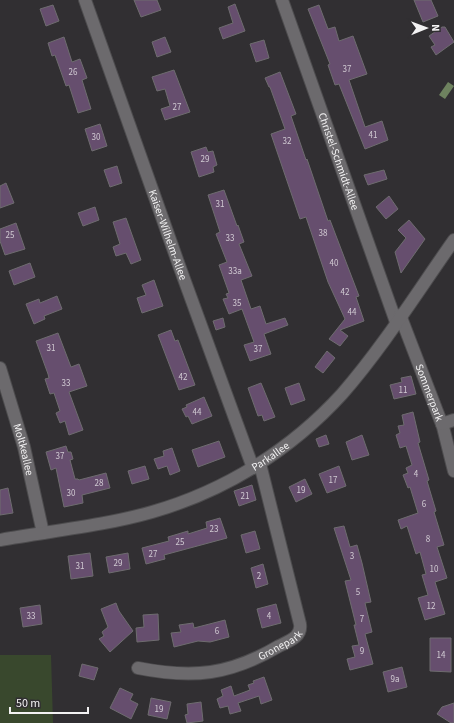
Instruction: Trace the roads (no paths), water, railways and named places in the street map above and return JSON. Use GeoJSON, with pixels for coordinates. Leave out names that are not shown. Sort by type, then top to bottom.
{"type":"FeatureCollection","features":[{"type":"Feature","properties":{"kind":"street","name":"Kaiser-Wilhelm-Allee"},"geometry":{"type":"LineString","coordinates":[[85,0],[256,466]]}},
{"type":"Feature","properties":{"kind":"street","name":"Christel-Schmidt-Allee"},"geometry":{"type":"LineString","coordinates":[[282,0],[398,319]]}},
{"type":"Feature","properties":{"kind":"street","name":"Parkallee"},"geometry":{"type":"LineString","coordinates":[[0,540],[130,518],[171,506],[209,491],[256,466],[297,437],[328,408],[356,377],[454,240]]}},
{"type":"Feature","properties":{"kind":"street","name":"Sommerpark"},"geometry":{"type":"LineString","coordinates":[[398,319],[442,424],[454,471]]}},
{"type":"Feature","properties":{"kind":"street","name":"Moltkeallee"},"geometry":{"type":"LineString","coordinates":[[0,368],[26,453],[43,533]]}},
{"type":"Feature","properties":{"kind":"street"},"geometry":{"type":"LineString","coordinates":[[442,424],[454,420]]}},
{"type":"Feature","properties":{"kind":"street","name":"Gronepark"},"geometry":{"type":"LineString","coordinates":[[138,668],[177,674],[200,674],[224,670],[260,657],[300,632],[300,624],[256,466]]}}]}
